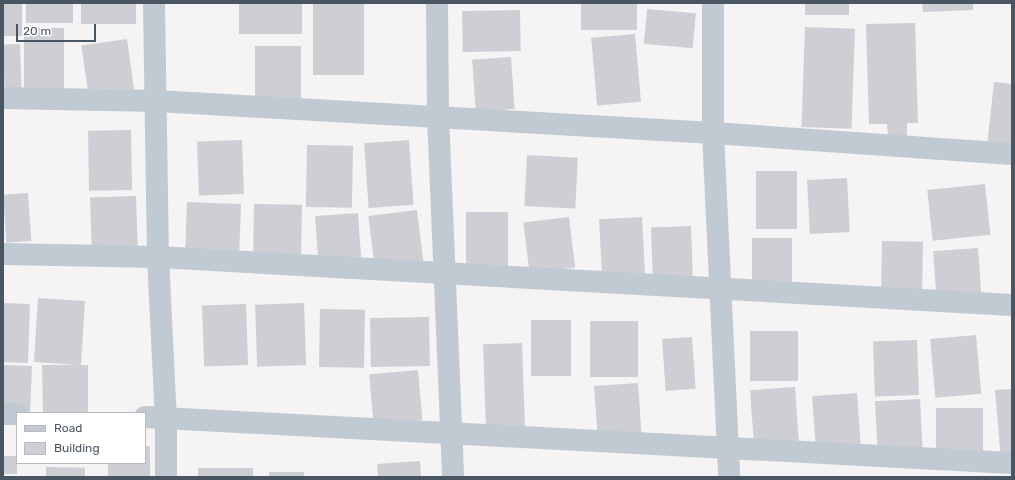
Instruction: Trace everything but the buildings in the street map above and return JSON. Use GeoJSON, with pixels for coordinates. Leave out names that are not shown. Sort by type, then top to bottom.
{"type":"FeatureCollection","features":[{"type":"Feature","properties":{"kind":"street"},"geometry":{"type":"LineString","coordinates":[[154,3],[157,101],[158,257],[156,418],[166,477]]}},
{"type":"Feature","properties":{"kind":"street"},"geometry":{"type":"LineString","coordinates":[[437,3],[438,116],[445,272],[449,433],[453,477]]}},
{"type":"Feature","properties":{"kind":"street"},"geometry":{"type":"LineString","coordinates":[[713,3],[713,133],[719,289],[729,477]]}},
{"type":"Feature","properties":{"kind":"street"},"geometry":{"type":"LineString","coordinates":[[3,98],[157,101],[438,116],[713,133],[1012,154]]}},
{"type":"Feature","properties":{"kind":"street"},"geometry":{"type":"LineString","coordinates":[[3,254],[158,257],[1012,305]]}},
{"type":"Feature","properties":{"kind":"street"},"geometry":{"type":"LineString","coordinates":[[3,414],[16,414]]}},
{"type":"Feature","properties":{"kind":"street"},"geometry":{"type":"LineString","coordinates":[[156,418],[1012,463]]}}]}
